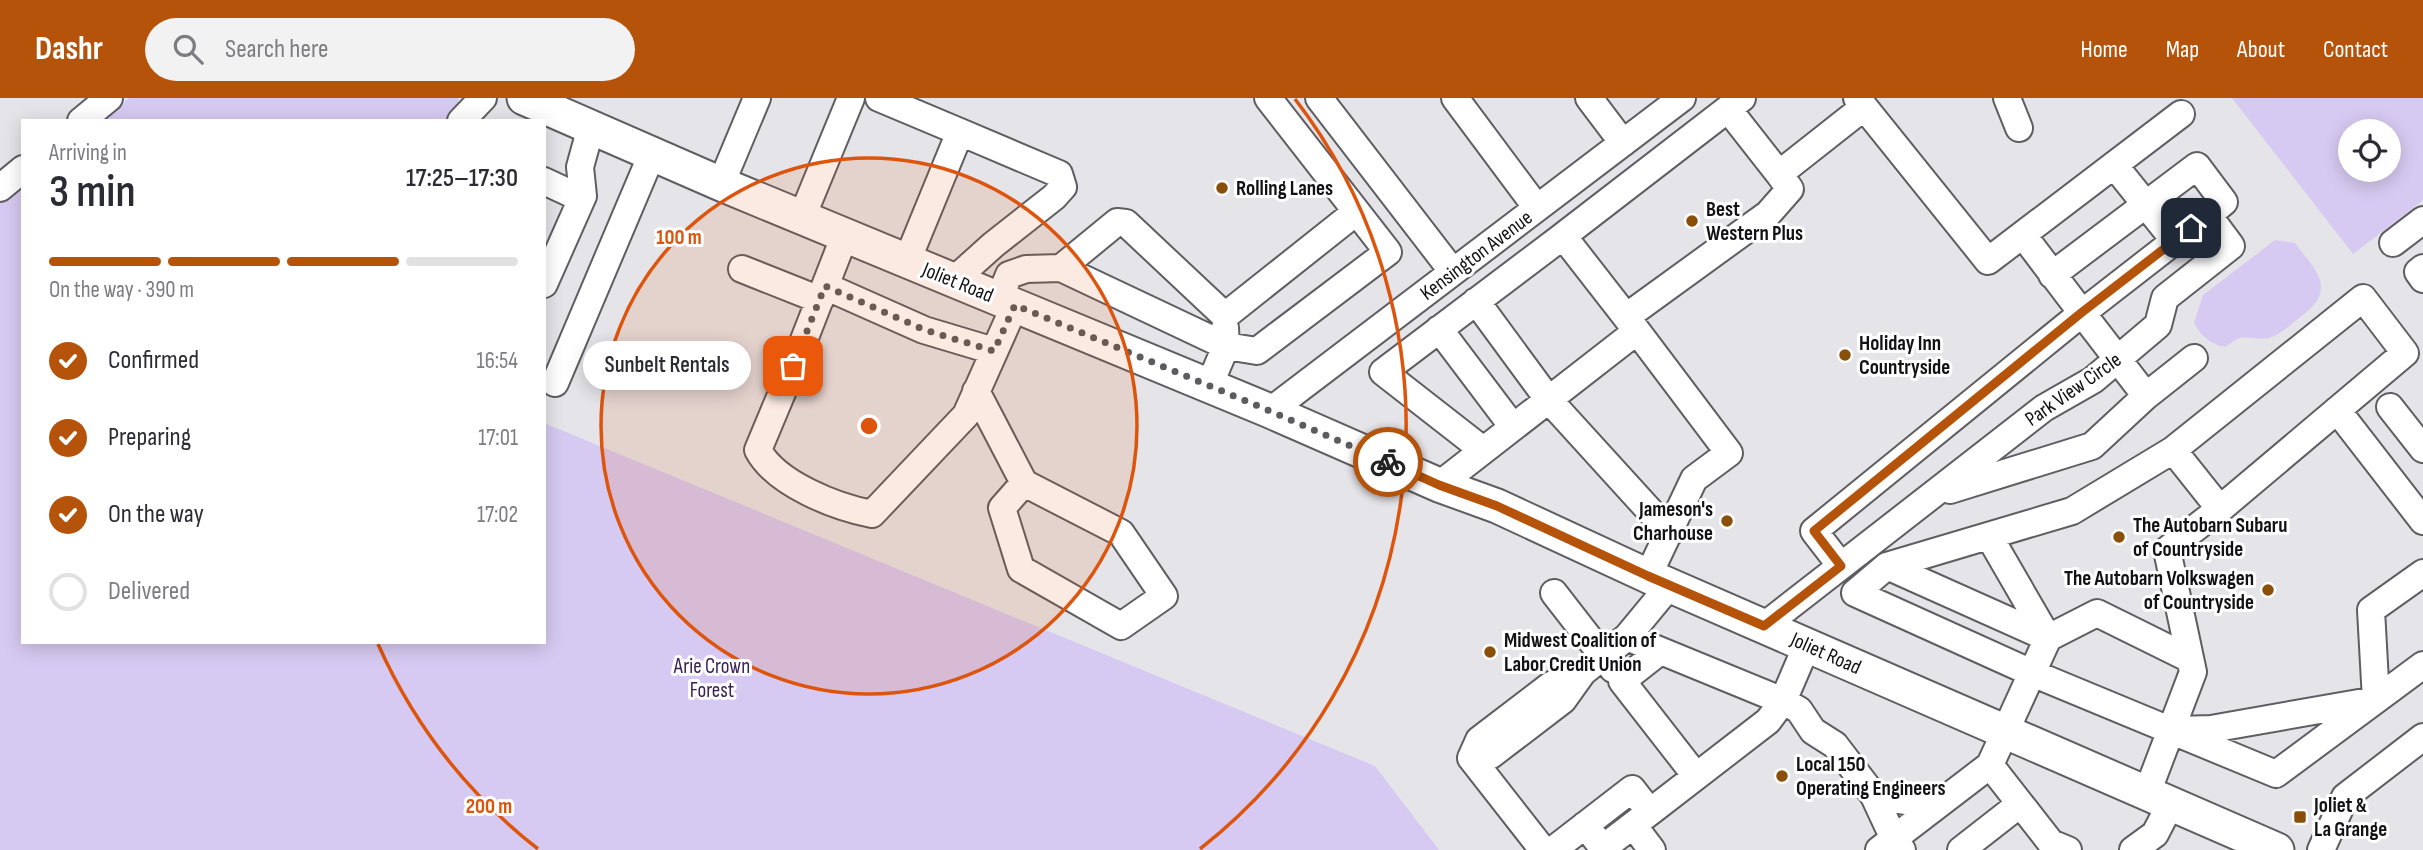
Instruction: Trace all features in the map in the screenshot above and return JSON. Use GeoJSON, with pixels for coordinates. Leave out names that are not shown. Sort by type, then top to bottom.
{"type":"FeatureCollection","features":[{"type":"Feature","properties":{"kind":"main road","name":"Joliet Road"},"geometry":{"type":"LineString","coordinates":[[526,98],[721,184],[1270,411],[1439,485],[1497,506],[1659,580],[2277,850]]}},
{"type":"Feature","properties":{"kind":"street"},"geometry":{"type":"LineString","coordinates":[[83,119],[109,98]]}},
{"type":"Feature","properties":{"kind":"street"},"geometry":{"type":"LineString","coordinates":[[463,119],[483,98]]}},
{"type":"Feature","properties":{"kind":"street"},"geometry":{"type":"LineString","coordinates":[[721,184],[757,98]]}},
{"type":"Feature","properties":{"kind":"street"},"geometry":{"type":"LineString","coordinates":[[802,217],[851,98]]}},
{"type":"Feature","properties":{"kind":"street"},"geometry":{"type":"LineString","coordinates":[[879,98],[1059,174],[1063,187],[1054,197],[954,280]]}},
{"type":"Feature","properties":{"kind":"street"},"geometry":{"type":"LineString","coordinates":[[845,235],[758,450],[764,462],[796,486],[849,510],[872,514],[965,415],[994,351],[1007,302],[1009,275],[1026,269],[1061,268],[1226,346],[1257,351],[1388,252],[1268,98]]}},
{"type":"Feature","properties":{"kind":"street"},"geometry":{"type":"LineString","coordinates":[[1319,98],[1453,272]]}},
{"type":"Feature","properties":{"kind":"street"},"geometry":{"type":"LineString","coordinates":[[1454,98],[1537,208]]}},
{"type":"Feature","properties":{"kind":"street"},"geometry":{"type":"LineString","coordinates":[[1589,98],[1623,143]]}},
{"type":"Feature","properties":{"kind":"street","name":"Kensington Avenue"},"geometry":{"type":"LineString","coordinates":[[1270,411],[1682,98]]}},
{"type":"Feature","properties":{"kind":"street"},"geometry":{"type":"LineString","coordinates":[[2007,98],[2019,128]]}},
{"type":"Feature","properties":{"kind":"street"},"geometry":{"type":"LineString","coordinates":[[1779,174],[1861,102],[1988,261],[2181,114]]}},
{"type":"Feature","properties":{"kind":"street"},"geometry":{"type":"LineString","coordinates":[[1439,485],[1548,399],[1631,324],[1768,214],[1790,189],[1735,104],[1383,372],[1483,450]]}},
{"type":"Feature","properties":{"kind":"street"},"geometry":{"type":"LineString","coordinates":[[546,280],[583,197],[580,167],[591,127]]}},
{"type":"Feature","properties":{"kind":"street"},"geometry":{"type":"LineString","coordinates":[[907,261],[960,132]]}},
{"type":"Feature","properties":{"kind":"street"},"geometry":{"type":"LineString","coordinates":[[555,383],[652,153]]}},
{"type":"Feature","properties":{"kind":"street"},"geometry":{"type":"LineString","coordinates":[[2115,165],[2175,241]]}},
{"type":"Feature","properties":{"kind":"street"},"geometry":{"type":"LineString","coordinates":[[1841,566],[1814,531],[2081,313],[2224,202],[2197,166],[2052,275]]}},
{"type":"Feature","properties":{"kind":"street"},"geometry":{"type":"LineString","coordinates":[[0,188],[21,171]]}},
{"type":"Feature","properties":{"kind":"street"},"geometry":{"type":"LineString","coordinates":[[546,182],[583,197]]}},
{"type":"Feature","properties":{"kind":"street"},"geometry":{"type":"LineString","coordinates":[[1225,316],[1356,212]]}},
{"type":"Feature","properties":{"kind":"street","name":"Park View Circle"},"geometry":{"type":"LineString","coordinates":[[1764,626],[2044,408],[2093,380],[2158,325],[2165,298],[2231,246],[2208,215]]}},
{"type":"Feature","properties":{"kind":"street"},"geometry":{"type":"LineString","coordinates":[[2393,243],[2423,220]]}},
{"type":"Feature","properties":{"kind":"street"},"geometry":{"type":"LineString","coordinates":[[1061,268],[1117,222],[1126,223],[1225,316],[1226,346],[1209,386]]}},
{"type":"Feature","properties":{"kind":"street"},"geometry":{"type":"LineString","coordinates":[[2023,235],[2146,396]]}},
{"type":"Feature","properties":{"kind":"street"},"geometry":{"type":"LineString","coordinates":[[1543,850],[1471,758],[1491,755],[1563,700],[1593,664],[1627,637],[1659,580],[1670,533],[1694,479],[1730,453],[1563,236]]}},
{"type":"Feature","properties":{"kind":"street"},"geometry":{"type":"LineString","coordinates":[[2423,268],[2418,272],[2423,279]]}},
{"type":"Feature","properties":{"kind":"street"},"geometry":{"type":"LineString","coordinates":[[742,269],[994,351]]}},
{"type":"Feature","properties":{"kind":"street"},"geometry":{"type":"LineString","coordinates":[[2133,850],[2155,834],[2170,730],[2193,672],[2167,550],[2220,509],[2404,353],[2363,299],[2173,450],[2072,511],[1887,566],[1855,593],[2032,673],[2170,730],[2276,774],[2423,665]]}},
{"type":"Feature","properties":{"kind":"street"},"geometry":{"type":"LineString","coordinates":[[1476,301],[1548,399],[1670,533]]}},
{"type":"Feature","properties":{"kind":"street"},"geometry":{"type":"LineString","coordinates":[[1439,329],[1513,427]]}},
{"type":"Feature","properties":{"kind":"street"},"geometry":{"type":"LineString","coordinates":[[1932,495],[2092,446],[2146,396],[2194,358]]}},
{"type":"Feature","properties":{"kind":"street"},"geometry":{"type":"LineString","coordinates":[[976,391],[1024,483],[1121,533],[1164,597],[1121,626],[1021,569],[1002,508],[1024,483]]}},
{"type":"Feature","properties":{"kind":"street"},"geometry":{"type":"LineString","coordinates":[[2390,407],[2423,449]]}},
{"type":"Feature","properties":{"kind":"street"},"geometry":{"type":"LineString","coordinates":[[2337,410],[2423,521]]}},
{"type":"Feature","properties":{"kind":"street"},"geometry":{"type":"LineString","coordinates":[[2173,450],[2220,509]]}},
{"type":"Feature","properties":{"kind":"street"},"geometry":{"type":"LineString","coordinates":[[1989,536],[2048,638]]}},
{"type":"Feature","properties":{"kind":"street"},"geometry":{"type":"LineString","coordinates":[[1887,566],[2048,638]]}},
{"type":"Feature","properties":{"kind":"street"},"geometry":{"type":"LineString","coordinates":[[2376,699],[2371,610],[2423,573]]}},
{"type":"Feature","properties":{"kind":"street"},"geometry":{"type":"LineString","coordinates":[[1554,593],[1593,664],[1622,681],[1696,776]]}},
{"type":"Feature","properties":{"kind":"street"},"geometry":{"type":"LineString","coordinates":[[1627,637],[1799,710],[1813,731],[1835,745],[1874,796],[1892,846],[1936,806],[1990,765],[2048,638],[2097,613],[2190,659]]}},
{"type":"Feature","properties":{"kind":"street"},"geometry":{"type":"LineString","coordinates":[[1585,825],[1603,848],[1768,721],[1783,701],[1807,645]]}},
{"type":"Feature","properties":{"kind":"street"},"geometry":{"type":"LineString","coordinates":[[1622,681],[1659,652]]}},
{"type":"Feature","properties":{"kind":"street"},"geometry":{"type":"LineString","coordinates":[[2170,730],[2211,729],[2376,699]]}},
{"type":"Feature","properties":{"kind":"street"},"geometry":{"type":"LineString","coordinates":[[2321,850],[2345,797],[2423,737]]}},
{"type":"Feature","properties":{"kind":"street"},"geometry":{"type":"LineString","coordinates":[[1990,765],[2051,843],[2068,850]]}},
{"type":"Feature","properties":{"kind":"street"},"geometry":{"type":"LineString","coordinates":[[1553,850],[1632,789],[1652,850]]}},
{"type":"Feature","properties":{"kind":"street"},"geometry":{"type":"LineString","coordinates":[[1874,796],[1936,806]]}},
{"type":"Feature","properties":{"kind":"street"},"geometry":{"type":"LineString","coordinates":[[1961,850],[2020,804]]}},
{"type":"Feature","properties":{"kind":"green space"},"geometry":{"type":"Polygon","coordinates":[[[129,98],[458,98],[460,110],[456,119],[103,119],[129,98]]]}},
{"type":"Feature","properties":{"kind":"green space"},"geometry":{"type":"Polygon","coordinates":[[[2232,98],[2423,98],[2423,200],[2353,254],[2232,98]]]}},
{"type":"Feature","properties":{"kind":"green space","name":"Arie Crown Forest"},"geometry":{"type":"Polygon","coordinates":[[[21,186],[21,644],[546,644],[546,424],[1375,766],[1439,850],[0,850],[0,203],[21,186]]]}},
{"type":"Feature","properties":{"kind":"green space"},"geometry":{"type":"Polygon","coordinates":[[[2275,240],[2295,243],[2311,263],[2320,281],[2318,299],[2299,318],[2272,337],[2239,338],[2225,347],[2210,342],[2194,323],[2203,295],[2275,240]]]}},
{"type":"Feature","properties":{"kind":"way so far"},"geometry":{"type":"LineString","coordinates":[[793,366],[825,286],[925,330],[994,351],[1015,305],[1388,462]]}},
{"type":"Feature","properties":{"kind":"place","name":"Rolling Lanes"},"geometry":{"type":"Point","coordinates":[1222,188]}},
{"type":"Feature","properties":{"kind":"place","name":"Best Western Plus"},"geometry":{"type":"Point","coordinates":[1692,221]}},
{"type":"Feature","properties":{"kind":"place","name":"Holiday Inn Countryside"},"geometry":{"type":"Point","coordinates":[1845,355]}},
{"type":"Feature","properties":{"kind":"place","name":"Sunbelt Rentals"},"geometry":{"type":"Point","coordinates":[793,366]}},
{"type":"Feature","properties":{"kind":"place","name":"Jameson's Charhouse"},"geometry":{"type":"Point","coordinates":[1727,521]}},
{"type":"Feature","properties":{"kind":"place","name":"The Autobarn Subaru of Countryside"},"geometry":{"type":"Point","coordinates":[2119,537]}},
{"type":"Feature","properties":{"kind":"place","name":"The Autobarn Volkswagen of Countryside"},"geometry":{"type":"Point","coordinates":[2268,590]}},
{"type":"Feature","properties":{"kind":"place","name":"Midwest Coalition of Labor Credit Union"},"geometry":{"type":"Point","coordinates":[1490,652]}},
{"type":"Feature","properties":{"kind":"place","name":"Local 150 Operating Engineers"},"geometry":{"type":"Point","coordinates":[1782,776]}},
{"type":"Feature","properties":{"kind":"place","name":"Joliet & La Grange"},"geometry":{"type":"Point","coordinates":[2300,817]}},
{"type":"Feature","properties":{"kind":"route"},"geometry":{"type":"LineString","coordinates":[[1388,462],[1439,485],[1497,506],[1764,626],[1841,566],[1814,531],[2081,313],[2191,228]]}}]}
